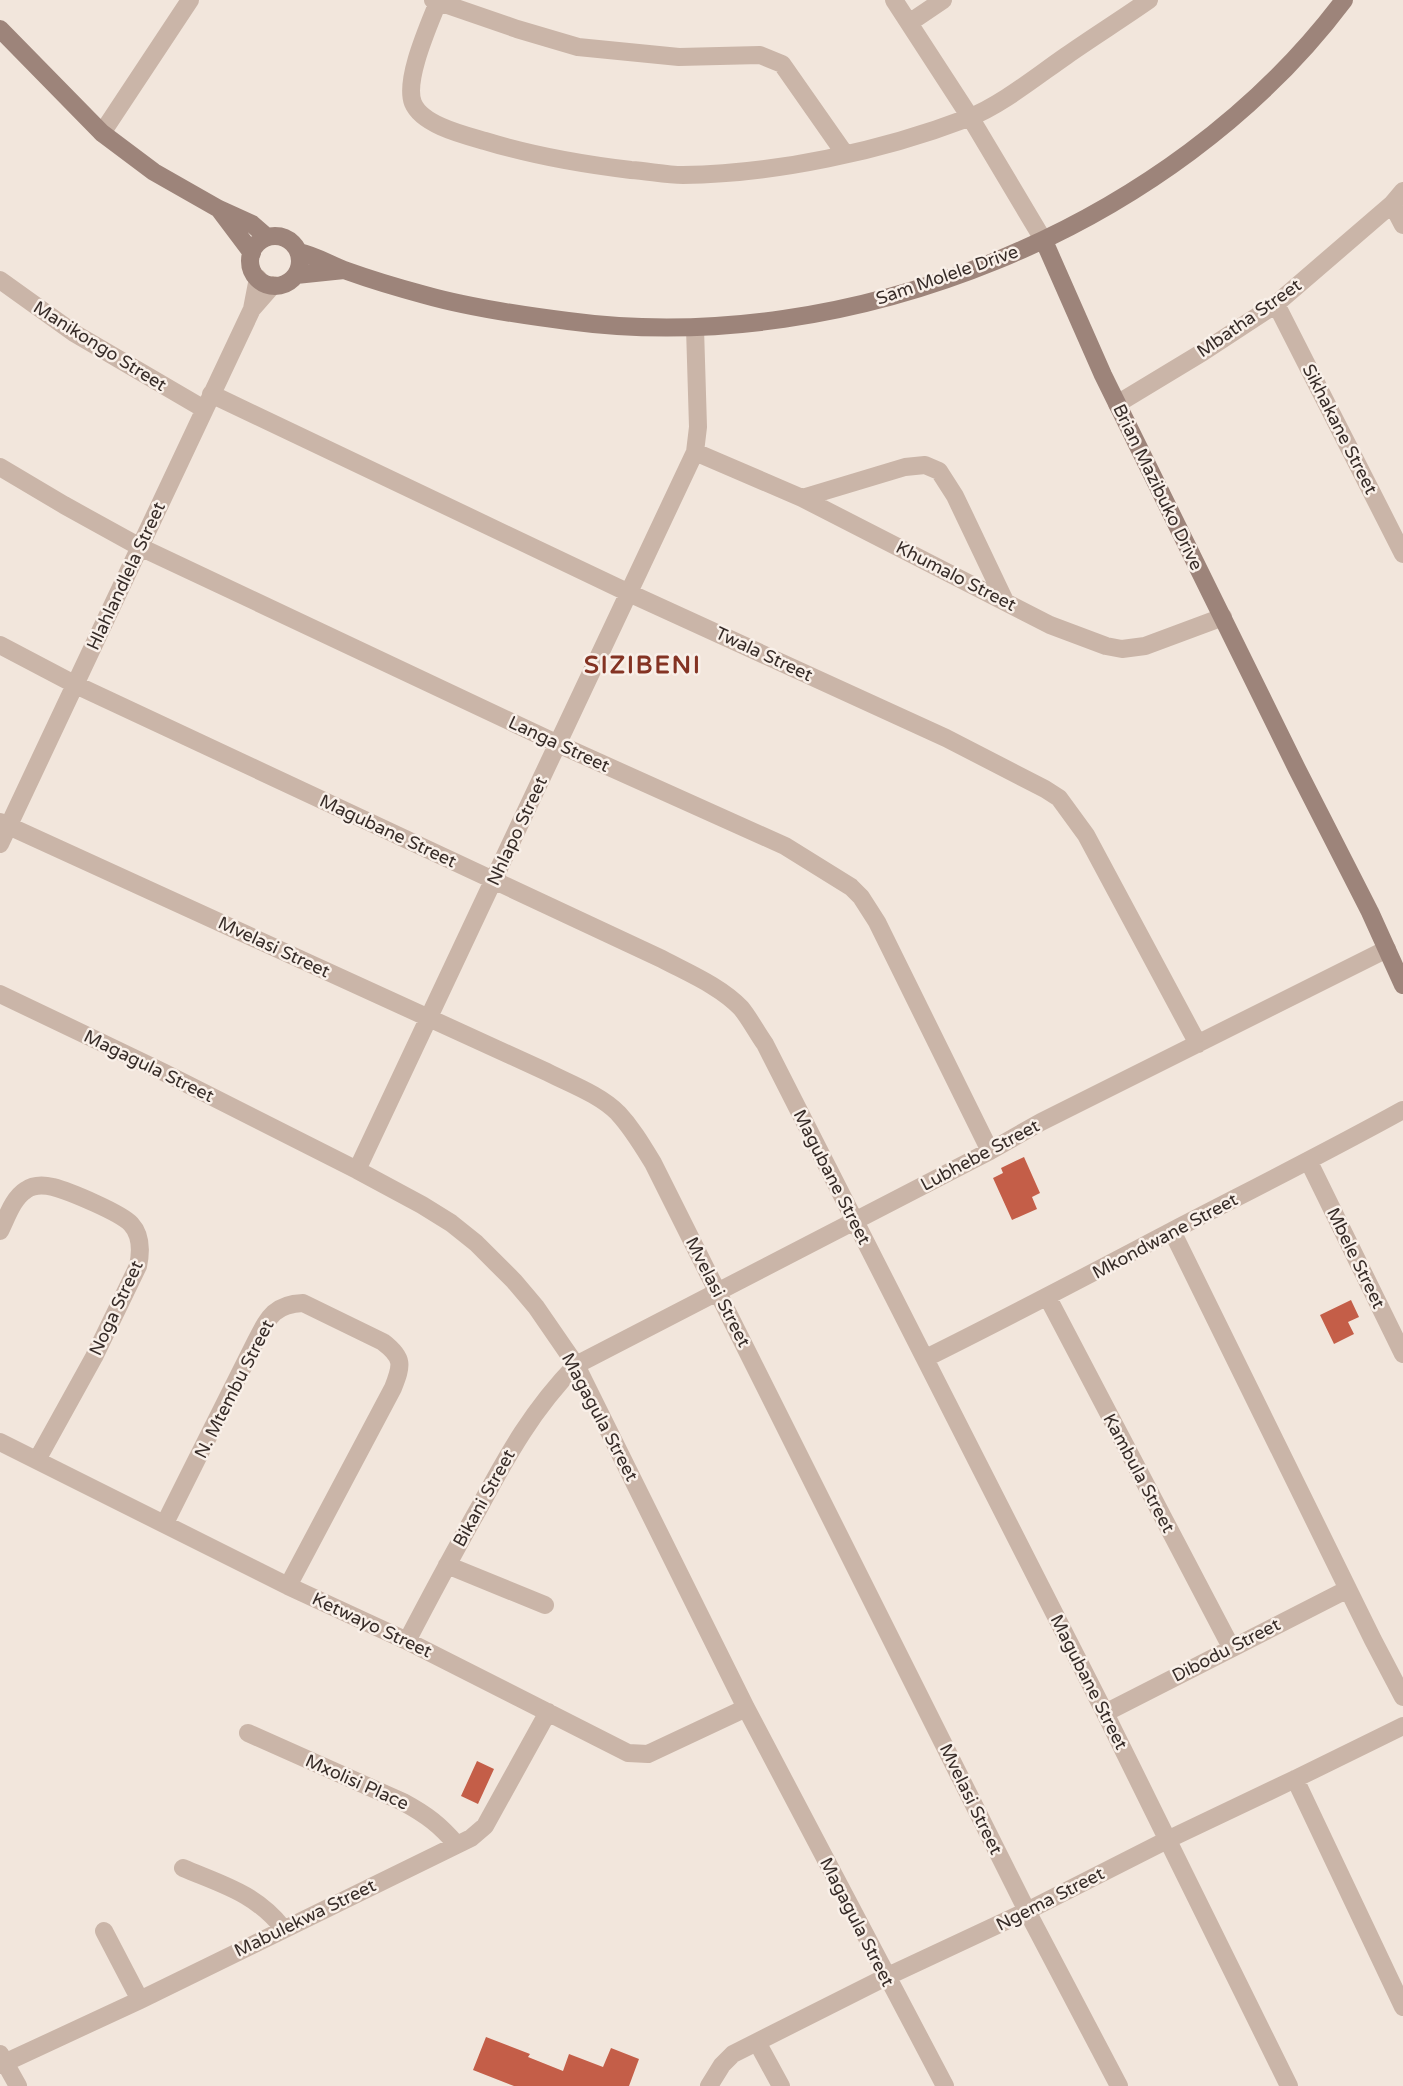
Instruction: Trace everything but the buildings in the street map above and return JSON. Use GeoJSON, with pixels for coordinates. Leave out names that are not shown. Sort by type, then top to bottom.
{"type":"FeatureCollection","features":[{"type":"Feature","properties":{"kind":"street"},"geometry":{"type":"LineString","coordinates":[[102,133],[190,0]]}},
{"type":"Feature","properties":{"kind":"street","name":"Brian Mazibuko Drive"},"geometry":{"type":"LineString","coordinates":[[894,0],[970,117],[1044,241],[1117,404],[1402,979]]}},
{"type":"Feature","properties":{"kind":"street"},"geometry":{"type":"LineString","coordinates":[[909,23],[943,0]]}},
{"type":"Feature","properties":{"kind":"street"},"geometry":{"type":"LineString","coordinates":[[845,154],[782,64],[760,55],[679,57],[578,47],[436,1],[417,58],[412,100],[418,112],[428,120],[470,136],[526,154],[592,165],[681,175],[741,171],[845,154],[970,117],[1018,90],[1149,0]]}},
{"type":"Feature","properties":{"kind":"street","name":"Sam Molele Drive"},"geometry":{"type":"LineString","coordinates":[[0,29],[102,133],[154,172],[251,224],[267,237],[286,238],[299,252],[313,255],[344,270],[426,296],[500,311],[571,322],[638,328],[695,328],[790,319],[865,303],[933,284],[1044,241],[1159,174],[1213,133],[1268,86],[1324,26],[1344,0]]}},
{"type":"Feature","properties":{"kind":"street"},"geometry":{"type":"LineString","coordinates":[[1397,197],[1403,225]]}},
{"type":"Feature","properties":{"kind":"street","name":"Mbatha Street"},"geometry":{"type":"LineString","coordinates":[[1117,404],[1276,304],[1397,197]]}},
{"type":"Feature","properties":{"kind":"street","name":"Sam Molele Drive"},"geometry":{"type":"LineString","coordinates":[[219,209],[252,253],[251,266],[265,282],[286,283],[296,275],[344,270]]}},
{"type":"Feature","properties":{"kind":"street"},"geometry":{"type":"LineString","coordinates":[[252,253],[267,237]]}},
{"type":"Feature","properties":{"kind":"street"},"geometry":{"type":"LineString","coordinates":[[296,275],[300,263],[299,252]]}},
{"type":"Feature","properties":{"kind":"street","name":"Manikongo Street"},"geometry":{"type":"LineString","coordinates":[[0,280],[74,333],[207,401]]}},
{"type":"Feature","properties":{"kind":"street","name":"Hlahlandlela Street"},"geometry":{"type":"LineString","coordinates":[[0,844],[4,824],[76,685],[265,282]]}},
{"type":"Feature","properties":{"kind":"street","name":"Sikhakane Street"},"geometry":{"type":"LineString","coordinates":[[1276,304],[1403,554]]}},
{"type":"Feature","properties":{"kind":"street","name":"Nhlapo Street"},"geometry":{"type":"LineString","coordinates":[[358,1170],[695,452],[698,427],[695,328]]}},
{"type":"Feature","properties":{"kind":"street","name":"Twala Street"},"geometry":{"type":"LineString","coordinates":[[207,401],[946,737],[1059,798],[1086,835],[1198,1044]]}},
{"type":"Feature","properties":{"kind":"street","name":"Khumalo Street"},"geometry":{"type":"LineString","coordinates":[[695,452],[802,498],[1050,625],[1106,646],[1122,649],[1145,646],[1223,617]]}},
{"type":"Feature","properties":{"kind":"street"},"geometry":{"type":"LineString","coordinates":[[802,498],[905,467],[919,464],[933,467],[939,471],[955,496],[1005,601]]}},
{"type":"Feature","properties":{"kind":"street","name":"Langa Street"},"geometry":{"type":"LineString","coordinates":[[0,467],[140,547],[558,744],[785,846],[851,887],[877,922],[989,1150]]}},
{"type":"Feature","properties":{"kind":"street","name":"Magubane Street"},"geometry":{"type":"LineString","coordinates":[[0,645],[76,685],[687,972],[730,998],[742,1009],[765,1044],[926,1358],[1289,2086]]}},
{"type":"Feature","properties":{"kind":"street","name":"Mvelasi Street"},"geometry":{"type":"LineString","coordinates":[[4,824],[547,1072],[598,1098],[616,1111],[632,1129],[653,1163],[1027,1911],[1119,2086]]}},
{"type":"Feature","properties":{"kind":"street","name":"Lubhebe Street"},"geometry":{"type":"LineString","coordinates":[[576,1365],[1041,1122],[1387,949]]}},
{"type":"Feature","properties":{"kind":"street","name":"Magagula Street"},"geometry":{"type":"LineString","coordinates":[[0,994],[358,1170],[452,1223],[514,1281],[536,1307],[576,1365],[746,1708],[944,2086]]}},
{"type":"Feature","properties":{"kind":"street","name":"Mkondwane Street"},"geometry":{"type":"LineString","coordinates":[[926,1358],[1048,1298],[1403,1110]]}},
{"type":"Feature","properties":{"kind":"street","name":"Mbele Street"},"geometry":{"type":"LineString","coordinates":[[1309,1162],[1403,1354]]}},
{"type":"Feature","properties":{"kind":"street","name":"Noga Street"},"geometry":{"type":"LineString","coordinates":[[0,1231],[24,1191],[39,1185],[52,1186],[124,1218],[133,1226],[138,1236],[141,1252],[138,1266],[94,1357],[37,1460]]}},
{"type":"Feature","properties":{"kind":"street"},"geometry":{"type":"LineString","coordinates":[[1172,1231],[1403,1697]]}},
{"type":"Feature","properties":{"kind":"street","name":"Kambula Street"},"geometry":{"type":"LineString","coordinates":[[1048,1298],[1231,1647]]}},
{"type":"Feature","properties":{"kind":"street","name":"N. Mtembu Street"},"geometry":{"type":"LineString","coordinates":[[165,1523],[256,1341],[268,1319],[279,1307],[303,1303],[383,1342],[394,1350],[401,1370],[288,1586]]}},
{"type":"Feature","properties":{"kind":"street","name":"Bikani Street"},"geometry":{"type":"LineString","coordinates":[[407,1641],[511,1449],[534,1413],[576,1365]]}},
{"type":"Feature","properties":{"kind":"street","name":"Ketwayo Street"},"geometry":{"type":"LineString","coordinates":[[0,1442],[288,1586],[407,1641],[628,1753],[648,1754],[746,1708]]}},
{"type":"Feature","properties":{"kind":"street"},"geometry":{"type":"LineString","coordinates":[[447,1564],[545,1605]]}},
{"type":"Feature","properties":{"kind":"street","name":"Dibodu Street"},"geometry":{"type":"LineString","coordinates":[[1105,1713],[1348,1589]]}},
{"type":"Feature","properties":{"kind":"street","name":"Mabulekwa Street"},"geometry":{"type":"LineString","coordinates":[[2,2060],[140,2000],[471,1838],[485,1826],[548,1712]]}},
{"type":"Feature","properties":{"kind":"street","name":"Ngema Street"},"geometry":{"type":"LineString","coordinates":[[709,2086],[722,2064],[733,2054],[1403,1726]]}},
{"type":"Feature","properties":{"kind":"street","name":"Mxolisi Place"},"geometry":{"type":"LineString","coordinates":[[247,1733],[426,1814],[440,1825],[457,1845]]}},
{"type":"Feature","properties":{"kind":"street"},"geometry":{"type":"LineString","coordinates":[[1295,1779],[1403,2007]]}},
{"type":"Feature","properties":{"kind":"street"},"geometry":{"type":"LineString","coordinates":[[183,1868],[249,1896],[272,1914],[283,1928]]}},
{"type":"Feature","properties":{"kind":"street"},"geometry":{"type":"LineString","coordinates":[[104,1931],[140,2000]]}},
{"type":"Feature","properties":{"kind":"street"},"geometry":{"type":"LineString","coordinates":[[757,2042],[781,2086]]}},
{"type":"Feature","properties":{"kind":"street"},"geometry":{"type":"LineString","coordinates":[[2,2060],[18,2086]]}},
{"type":"Feature","properties":{"kind":"district","name":"SIZIBENI"},"geometry":{"type":"Point","coordinates":[643,665]}}]}
